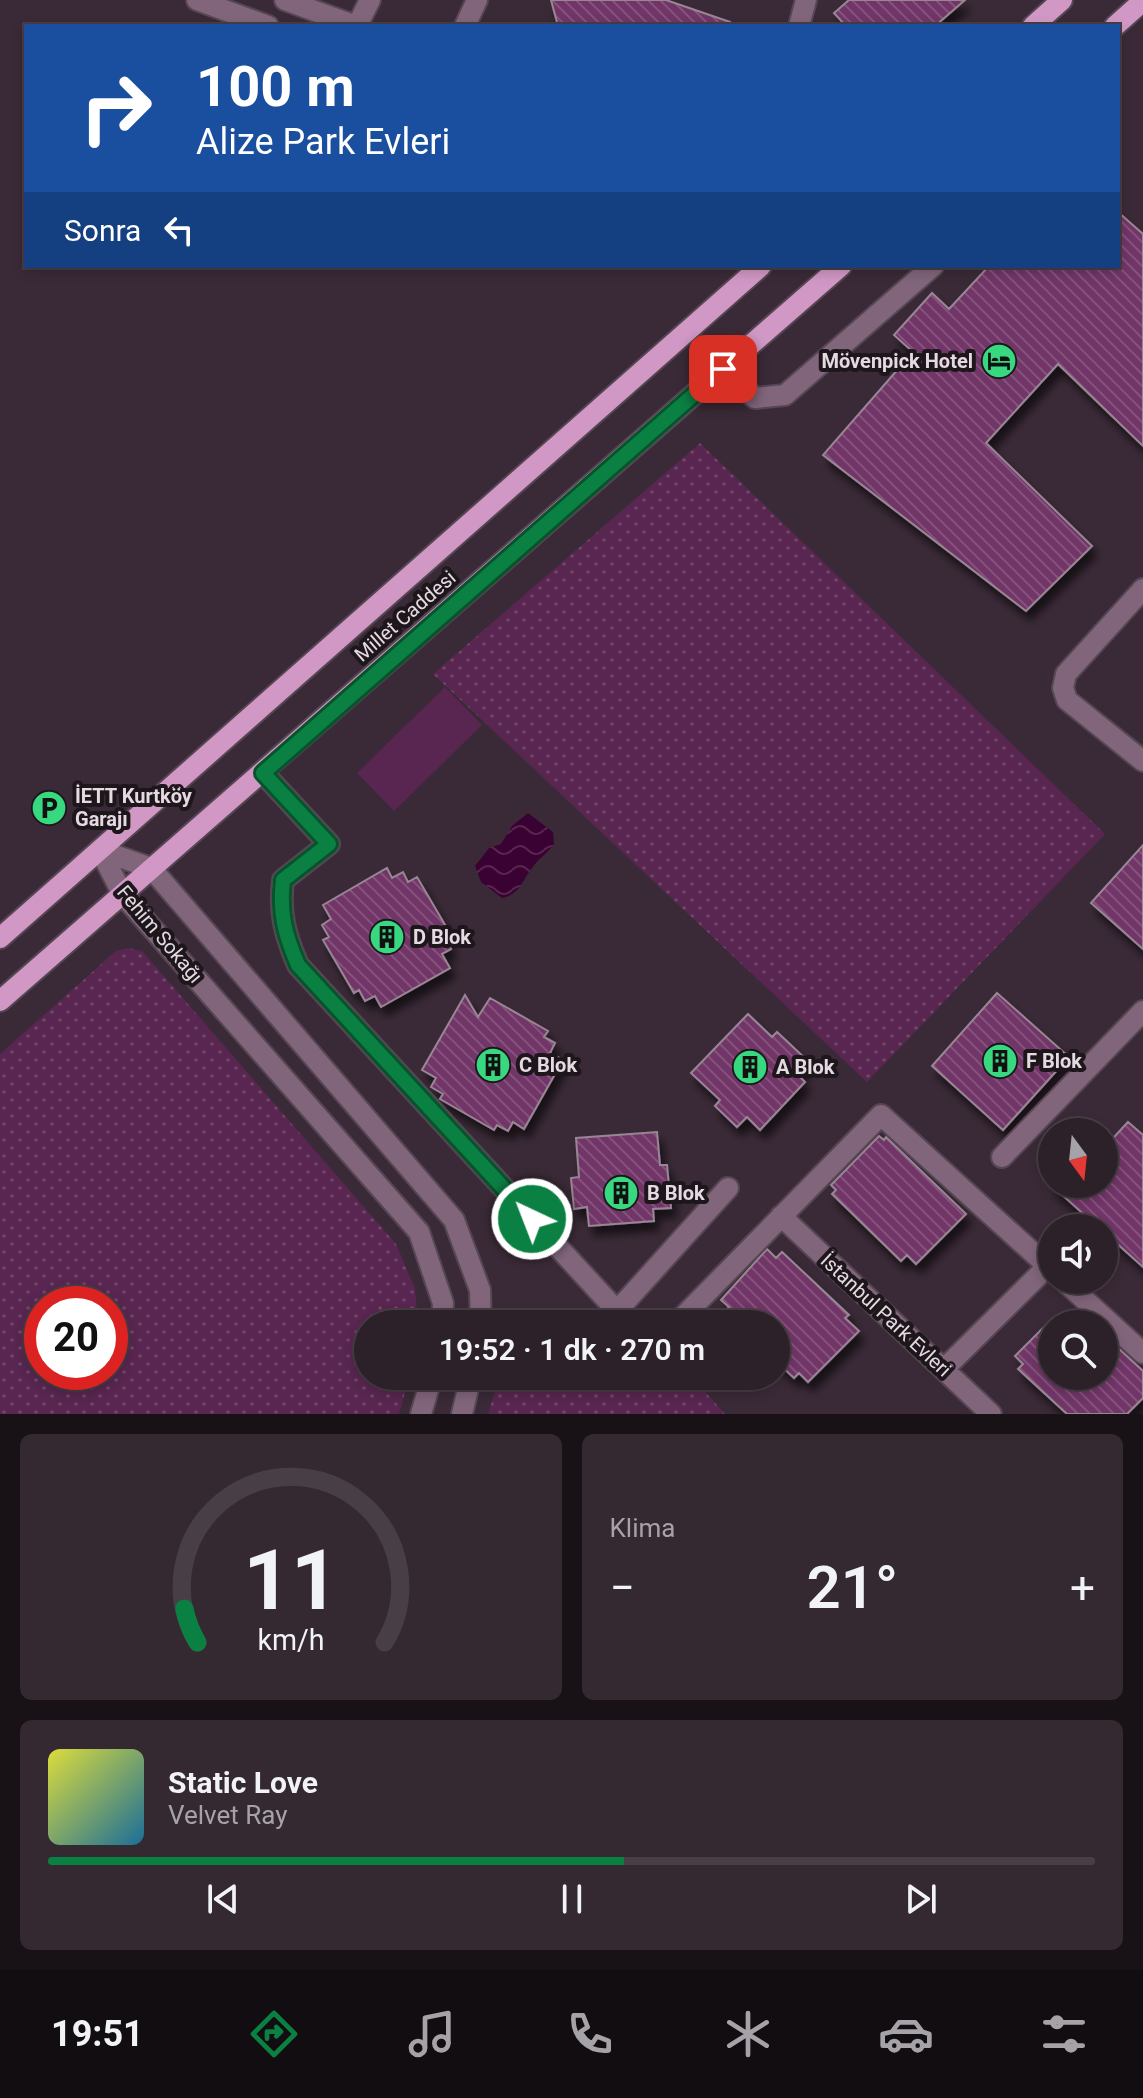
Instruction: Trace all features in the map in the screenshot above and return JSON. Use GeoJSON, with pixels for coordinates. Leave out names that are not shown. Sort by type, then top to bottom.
{"type":"FeatureCollection","features":[{"type":"Feature","properties":{"kind":"main road"},"geometry":{"type":"LineString","coordinates":[[1035,24],[1062,0]]}},
{"type":"Feature","properties":{"kind":"main road"},"geometry":{"type":"LineString","coordinates":[[1117,24],[1143,1]]}},
{"type":"Feature","properties":{"kind":"main road","name":"Millet Caddesi"},"geometry":{"type":"LineString","coordinates":[[0,938],[759,268]]}},
{"type":"Feature","properties":{"kind":"main road","name":"Millet Caddesi"},"geometry":{"type":"LineString","coordinates":[[0,1001],[839,268]]}},
{"type":"Feature","properties":{"kind":"street"},"geometry":{"type":"LineString","coordinates":[[197,0],[263,24]]}},
{"type":"Feature","properties":{"kind":"street"},"geometry":{"type":"LineString","coordinates":[[285,0],[351,24]]}},
{"type":"Feature","properties":{"kind":"street"},"geometry":{"type":"LineString","coordinates":[[357,24],[370,0]]}},
{"type":"Feature","properties":{"kind":"street"},"geometry":{"type":"LineString","coordinates":[[466,24],[477,0]]}},
{"type":"Feature","properties":{"kind":"street"},"geometry":{"type":"LineString","coordinates":[[800,24],[806,0]]}},
{"type":"Feature","properties":{"kind":"street"},"geometry":{"type":"LineString","coordinates":[[723,369],[755,398],[785,395],[931,268]]}},
{"type":"Feature","properties":{"kind":"street"},"geometry":{"type":"LineString","coordinates":[[1143,589],[1066,674],[1063,688],[1067,700],[1143,761]]}},
{"type":"Feature","properties":{"kind":"street"},"geometry":{"type":"LineString","coordinates":[[263,773],[329,844],[283,880],[280,906],[284,934],[298,965],[617,1311],[728,1188]]}},
{"type":"Feature","properties":{"kind":"street","name":"Fehim Sokağı"},"geometry":{"type":"LineString","coordinates":[[100,850],[151,868],[454,1220],[480,1290],[481,1310]]}},
{"type":"Feature","properties":{"kind":"street","name":"Fehim Sokağı"},"geometry":{"type":"LineString","coordinates":[[100,850],[123,895],[419,1232],[443,1310]]}},
{"type":"Feature","properties":{"kind":"street"},"geometry":{"type":"LineString","coordinates":[[1002,1157],[1143,1011]]}},
{"type":"Feature","properties":{"kind":"street"},"geometry":{"type":"LineString","coordinates":[[690,1310],[881,1115],[1038,1257]]}},
{"type":"Feature","properties":{"kind":"street","name":"İstanbul Park Evleri"},"geometry":{"type":"LineString","coordinates":[[781,1216],[991,1414]]}},
{"type":"Feature","properties":{"kind":"street"},"geometry":{"type":"LineString","coordinates":[[944,1369],[1038,1286]]}},
{"type":"Feature","properties":{"kind":"street"},"geometry":{"type":"LineString","coordinates":[[1078,1294],[1143,1353]]}},
{"type":"Feature","properties":{"kind":"street"},"geometry":{"type":"LineString","coordinates":[[421,1414],[428,1390]]}},
{"type":"Feature","properties":{"kind":"street"},"geometry":{"type":"LineString","coordinates":[[462,1414],[468,1390]]}},
{"type":"Feature","properties":{"kind":"shaded area"},"geometry":{"type":"Polygon","coordinates":[[[700,443],[1105,834],[867,1082],[433,674],[700,443]]]}},
{"type":"Feature","properties":{"kind":"shaded area"},"geometry":{"type":"Polygon","coordinates":[[[445,687],[482,725],[394,811],[357,773],[445,687]]]}},
{"type":"Feature","properties":{"kind":"shaded area"},"geometry":{"type":"Polygon","coordinates":[[[128,948],[142,951],[396,1244],[415,1289],[417,1310],[354,1310],[354,1390],[406,1390],[399,1414],[0,1414],[0,1054],[116,951],[128,948]]]}},
{"type":"Feature","properties":{"kind":"shaded area"},"geometry":{"type":"Polygon","coordinates":[[[496,1390],[704,1390],[725,1414],[488,1414],[496,1390]]]}},
{"type":"Feature","properties":{"kind":"water"},"geometry":{"type":"Polygon","coordinates":[[[528,813],[553,832],[554,844],[534,865],[517,890],[502,898],[481,882],[475,866],[489,848],[501,844],[512,826],[528,813]]]}},
{"type":"Feature","properties":{"kind":"building"},"geometry":{"type":"Polygon","coordinates":[[[551,0],[666,0],[730,22],[730,24],[557,24],[551,0]]]}},
{"type":"Feature","properties":{"kind":"building"},"geometry":{"type":"Polygon","coordinates":[[[849,0],[965,0],[937,24],[844,24],[834,13],[849,0]]]}},
{"type":"Feature","properties":{"kind":"building"},"geometry":{"type":"Polygon","coordinates":[[[1120,214],[1143,234],[1143,446],[1058,364],[986,443],[1092,546],[1026,611],[823,455],[913,352],[894,335],[932,293],[949,309],[987,268],[1120,268],[1120,214]]]}},
{"type":"Feature","properties":{"kind":"building"},"geometry":{"type":"Polygon","coordinates":[[[1143,845],[1143,949],[1091,903],[1143,845]]]}},
{"type":"Feature","properties":{"kind":"building","name":"D Blok"},"geometry":{"type":"Polygon","coordinates":[[[387,868],[392,878],[403,872],[408,882],[417,877],[451,935],[445,938],[451,949],[442,954],[450,968],[381,1007],[375,996],[365,1001],[359,990],[354,993],[323,940],[329,937],[322,925],[331,919],[323,905],[387,868]]]}},
{"type":"Feature","properties":{"kind":"building","name":"F Blok"},"geometry":{"type":"Polygon","coordinates":[[[997,993],[1069,1057],[1003,1130],[932,1066],[997,993]]]}},
{"type":"Feature","properties":{"kind":"building","name":"C Blok"},"geometry":{"type":"Polygon","coordinates":[[[465,995],[478,1017],[490,998],[548,1031],[544,1037],[555,1043],[550,1053],[563,1060],[524,1129],[513,1122],[508,1131],[497,1125],[494,1130],[440,1099],[443,1094],[431,1087],[436,1078],[422,1070],[465,995]]]}},
{"type":"Feature","properties":{"kind":"building","name":"A Blok"},"geometry":{"type":"Polygon","coordinates":[[[748,1014],[772,1037],[777,1032],[809,1062],[797,1074],[805,1082],[760,1130],[747,1117],[737,1127],[715,1106],[720,1100],[691,1073],[748,1014]]]}},
{"type":"Feature","properties":{"kind":"building"},"geometry":{"type":"Polygon","coordinates":[[[1128,1122],[1143,1135],[1143,1267],[1118,1245],[1118,1214],[1083,1214],[1066,1198],[1118,1198],[1118,1133],[1128,1122]]]}},
{"type":"Feature","properties":{"kind":"building","name":"B Blok"},"geometry":{"type":"Polygon","coordinates":[[[657,1132],[660,1165],[667,1165],[671,1208],[653,1209],[654,1221],[589,1226],[587,1207],[574,1209],[571,1178],[579,1177],[576,1138],[657,1132]]]}},
{"type":"Feature","properties":{"kind":"building"},"geometry":{"type":"Polygon","coordinates":[[[879,1136],[884,1140],[886,1137],[966,1214],[916,1264],[907,1255],[901,1261],[832,1194],[836,1190],[831,1185],[879,1136]]]}},
{"type":"Feature","properties":{"kind":"building"},"geometry":{"type":"Polygon","coordinates":[[[767,1249],[776,1258],[782,1252],[849,1315],[845,1318],[859,1331],[808,1382],[799,1373],[794,1378],[790,1374],[790,1310],[726,1310],[729,1307],[721,1300],[767,1249]]]}},
{"type":"Feature","properties":{"kind":"building"},"geometry":{"type":"Polygon","coordinates":[[[1038,1333],[1038,1387],[1018,1369],[1023,1364],[1015,1356],[1038,1333]]]}},
{"type":"Feature","properties":{"kind":"building"},"geometry":{"type":"Polygon","coordinates":[[[1118,1348],[1143,1371],[1143,1398],[1127,1414],[1067,1414],[1041,1390],[1118,1390],[1118,1348]]]}},
{"type":"Feature","properties":{"kind":"place","name":"Mövenpick Hotel"},"geometry":{"type":"Point","coordinates":[999,361]}},
{"type":"Feature","properties":{"kind":"place","name":"İETT Kurtköy Garajı"},"geometry":{"type":"Point","coordinates":[49,808]}},
{"type":"Feature","properties":{"kind":"place","name":"D Blok"},"geometry":{"type":"Point","coordinates":[387,937]}},
{"type":"Feature","properties":{"kind":"place","name":"F Blok"},"geometry":{"type":"Point","coordinates":[1000,1061]}},
{"type":"Feature","properties":{"kind":"place","name":"C Blok"},"geometry":{"type":"Point","coordinates":[493,1065]}},
{"type":"Feature","properties":{"kind":"place","name":"A Blok"},"geometry":{"type":"Point","coordinates":[750,1067]}},
{"type":"Feature","properties":{"kind":"place","name":"B Blok"},"geometry":{"type":"Point","coordinates":[621,1193]}},
{"type":"Feature","properties":{"kind":"route"},"geometry":{"type":"LineString","coordinates":[[532,1219],[298,965],[284,934],[280,906],[283,880],[329,844],[263,773],[723,369]]}}]}
